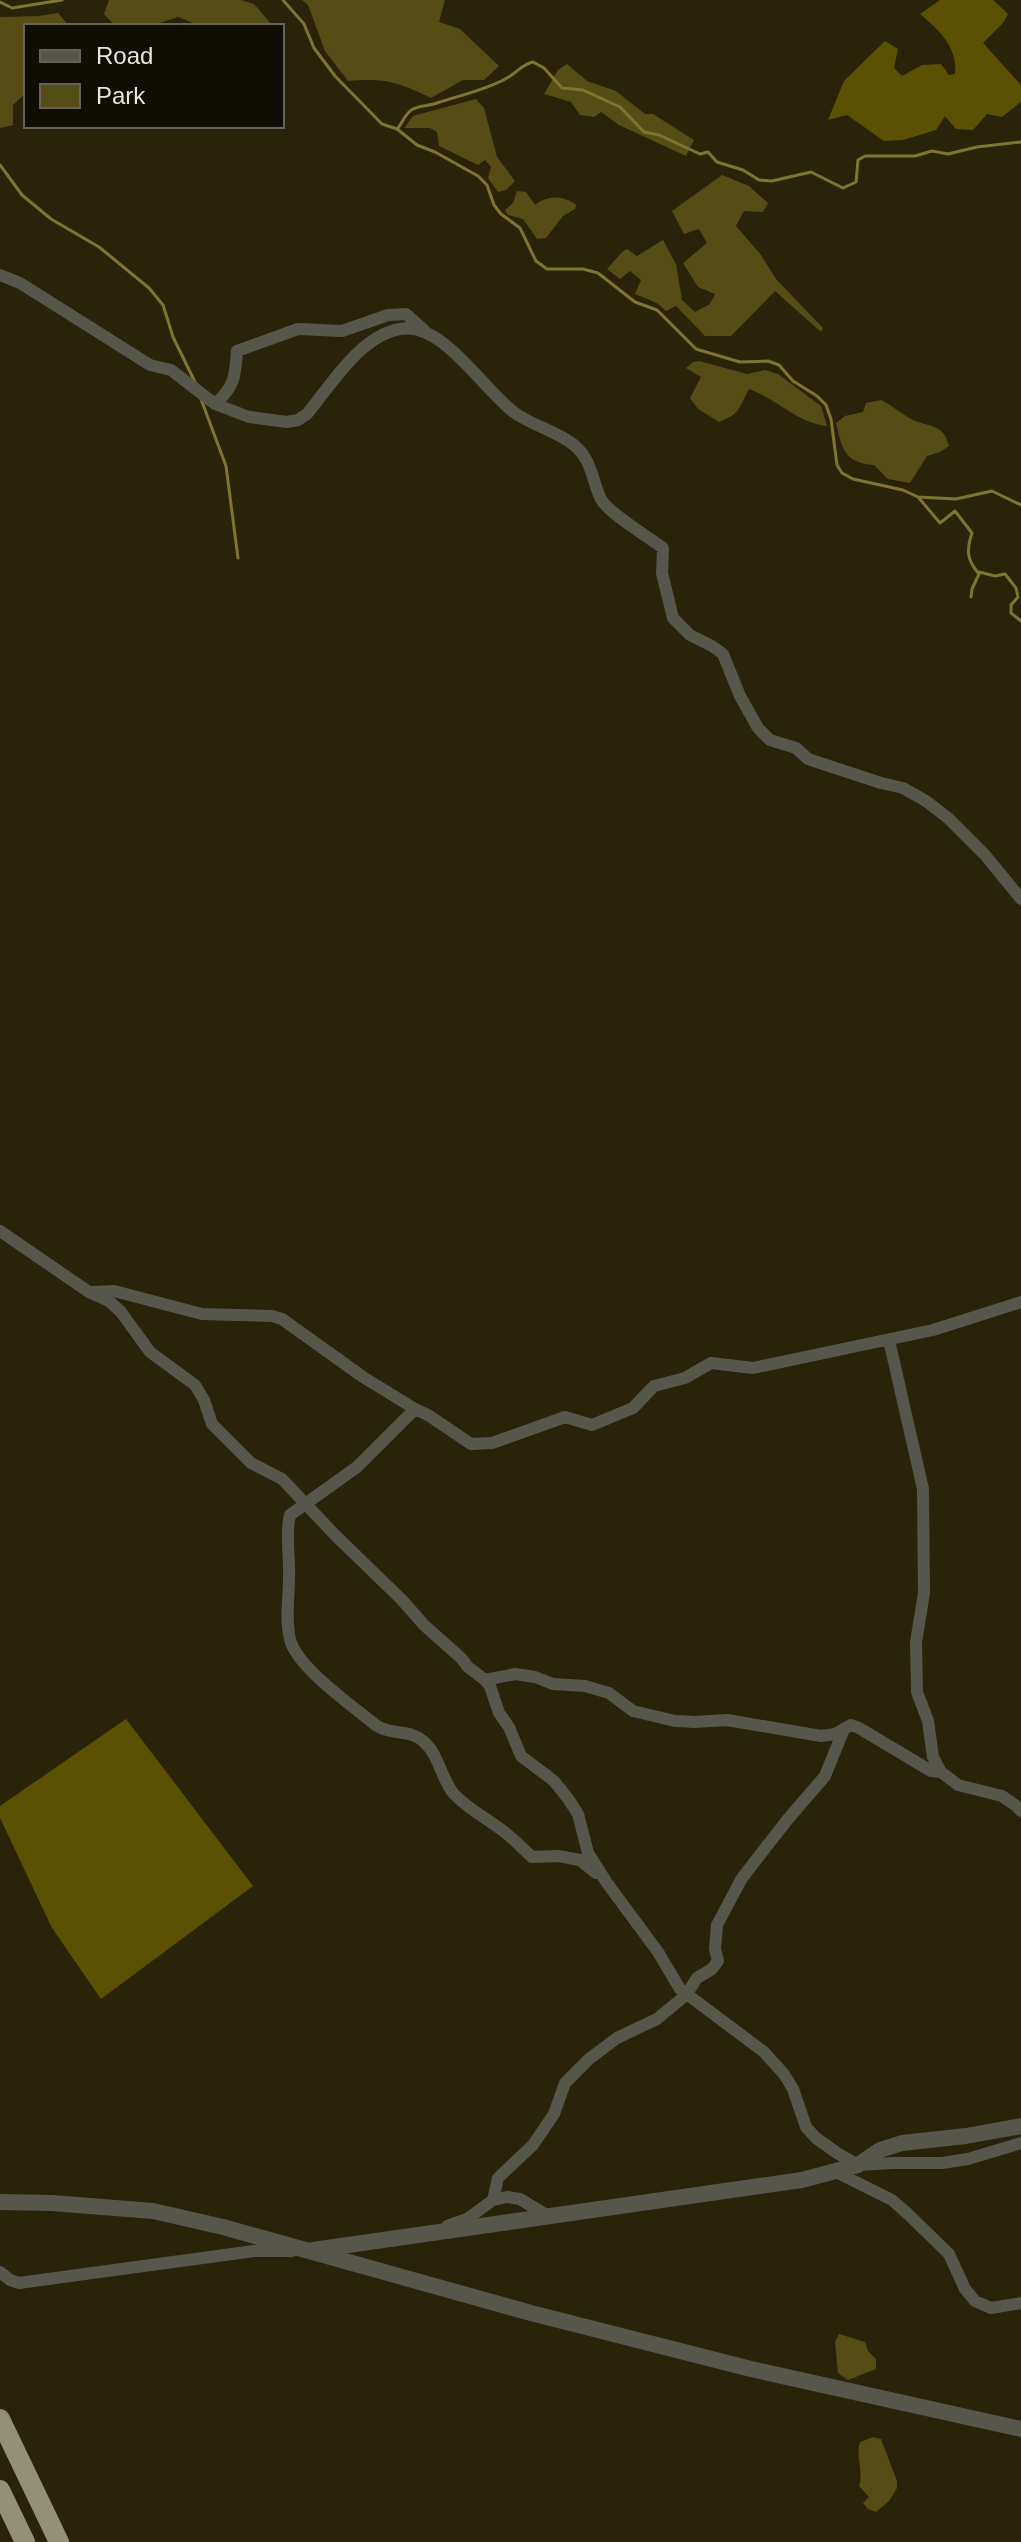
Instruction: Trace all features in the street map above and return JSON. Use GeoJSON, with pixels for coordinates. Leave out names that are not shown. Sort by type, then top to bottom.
{"type":"FeatureCollection","features":[{"type":"Feature","properties":{"kind":"highway"},"geometry":{"type":"LineString","coordinates":[[0,2419],[59,2542]]}},
{"type":"Feature","properties":{"kind":"highway"},"geometry":{"type":"LineString","coordinates":[[0,2490],[25,2542]]}},
{"type":"Feature","properties":{"kind":"street"},"geometry":{"type":"LineString","coordinates":[[0,275],[20,283],[150,365],[171,370],[215,404],[262,421],[287,422],[307,414],[375,338],[412,327],[429,334]]}},
{"type":"Feature","properties":{"kind":"street"},"geometry":{"type":"LineString","coordinates":[[215,404],[227,394],[235,381],[237,351],[298,329],[342,331],[388,315],[406,314],[452,349],[508,408],[573,444],[594,473],[601,500],[608,509],[663,548],[662,573],[673,618],[690,635],[723,654],[740,696],[758,728],[770,740],[796,748],[808,759],[903,788],[926,801],[985,855],[1021,899]]}},
{"type":"Feature","properties":{"kind":"street"},"geometry":{"type":"LineString","coordinates":[[0,1231],[89,1292],[109,1301],[121,1312],[150,1352],[195,1385],[212,1424],[251,1463],[282,1479],[424,1625],[485,1680],[521,1756],[554,1781],[578,1814],[588,1853],[658,1952],[680,1989],[764,2052],[793,2089],[806,2127],[816,2138],[858,2165]]}},
{"type":"Feature","properties":{"kind":"street"},"geometry":{"type":"LineString","coordinates":[[89,1292],[114,1291],[202,1314],[282,1319],[363,1377],[471,1444],[492,1443],[565,1417],[592,1425],[633,1408],[654,1386],[685,1378],[711,1363],[753,1368],[933,1330],[1021,1302]]}},
{"type":"Feature","properties":{"kind":"street"},"geometry":{"type":"LineString","coordinates":[[889,1340],[923,1489],[924,1593],[916,1642],[917,1692],[928,1721],[933,1757],[941,1772],[958,1785],[1002,1796],[1021,1811]]}},
{"type":"Feature","properties":{"kind":"street"},"geometry":{"type":"LineString","coordinates":[[415,1409],[357,1467],[290,1515],[287,1615],[290,1643],[303,1664],[377,1726],[388,1732],[412,1734],[422,1739],[452,1791],[463,1803],[502,1830],[532,1857],[558,1856],[580,1860],[607,1883]]}},
{"type":"Feature","properties":{"kind":"street"},"geometry":{"type":"LineString","coordinates":[[485,1680],[515,1674],[553,1684],[585,1686],[609,1693],[633,1711],[675,1721],[727,1720],[821,1736],[835,1734],[851,1725],[931,1771],[941,1772]]}},
{"type":"Feature","properties":{"kind":"street"},"geometry":{"type":"LineString","coordinates":[[493,2200],[498,2178],[533,2145],[554,2114],[565,2083],[589,2059],[617,2038],[657,2019],[686,1995],[697,1978],[718,1961],[715,1949],[717,1925],[742,1878],[825,1776],[844,1729]]}},
{"type":"Feature","properties":{"kind":"street"},"geometry":{"type":"LineString","coordinates":[[858,2165],[880,2150],[902,2143],[1021,2126]]}},
{"type":"Feature","properties":{"kind":"street"},"geometry":{"type":"LineString","coordinates":[[0,2272],[19,2283],[254,2251],[307,2251],[802,2180],[858,2165],[942,2163],[968,2159],[1021,2143]]}},
{"type":"Feature","properties":{"kind":"street"},"geometry":{"type":"LineString","coordinates":[[834,2171],[892,2200],[908,2214],[949,2254],[965,2289],[975,2301],[991,2308],[1021,2303]]}},
{"type":"Feature","properties":{"kind":"street"},"geometry":{"type":"LineString","coordinates":[[429,2233],[467,2219],[493,2200],[507,2197],[520,2199],[548,2216]]}},
{"type":"Feature","properties":{"kind":"street"},"geometry":{"type":"LineString","coordinates":[[0,2202],[153,2211],[223,2227],[531,2313],[751,2369],[1021,2429]]}},
{"type":"Feature","properties":{"kind":"green space"},"geometry":{"type":"Polygon","coordinates":[[[109,0],[241,0],[254,4],[271,24],[196,24],[178,17],[156,24],[113,24],[104,14],[109,0]]]}},
{"type":"Feature","properties":{"kind":"green space"},"geometry":{"type":"Polygon","coordinates":[[[302,0],[445,0],[439,22],[460,29],[499,66],[484,80],[463,80],[431,98],[391,82],[348,81],[325,51],[308,5],[302,0]]]}},
{"type":"Feature","properties":{"kind":"green space"},"geometry":{"type":"Polygon","coordinates":[[[58,13],[67,24],[24,24],[24,95],[13,105],[13,125],[0,128],[0,17],[58,13]]]}},
{"type":"Feature","properties":{"kind":"green space"},"geometry":{"type":"Polygon","coordinates":[[[567,64],[587,81],[616,91],[645,114],[653,114],[694,140],[686,156],[619,125],[601,112],[594,117],[580,115],[571,102],[544,94],[558,70],[567,64]]]}},
{"type":"Feature","properties":{"kind":"green space"},"geometry":{"type":"Polygon","coordinates":[[[476,99],[484,108],[497,157],[515,181],[506,190],[498,192],[488,178],[491,167],[485,160],[478,165],[439,146],[437,132],[430,128],[404,128],[413,116],[476,99]]]}},
{"type":"Feature","properties":{"kind":"green space"},"geometry":{"type":"Polygon","coordinates":[[[722,175],[749,186],[768,203],[763,212],[744,211],[736,226],[761,255],[776,279],[823,328],[821,332],[775,291],[731,336],[705,336],[676,306],[666,311],[657,303],[635,294],[641,280],[630,271],[620,279],[607,269],[627,249],[637,256],[663,240],[676,264],[682,300],[695,312],[710,304],[715,294],[698,287],[683,263],[707,243],[699,229],[684,234],[672,211],[722,175]]]}},
{"type":"Feature","properties":{"kind":"green space"},"geometry":{"type":"Polygon","coordinates":[[[517,191],[526,192],[535,205],[545,199],[561,198],[576,205],[575,209],[563,216],[546,238],[537,239],[523,219],[508,215],[505,210],[513,203],[517,191]]]}},
{"type":"Feature","properties":{"kind":"green space"},"geometry":{"type":"Polygon","coordinates":[[[699,361],[747,374],[765,370],[778,374],[821,406],[827,426],[797,416],[749,389],[735,413],[719,422],[698,409],[690,398],[701,377],[686,368],[699,361]]]}},
{"type":"Feature","properties":{"kind":"green space"},"geometry":{"type":"Polygon","coordinates":[[[881,400],[909,418],[943,432],[949,446],[927,456],[910,483],[888,479],[874,465],[856,461],[846,453],[840,440],[836,423],[845,416],[863,412],[866,403],[881,400]]]}},
{"type":"Feature","properties":{"kind":"green space"},"geometry":{"type":"Polygon","coordinates":[[[839,2334],[865,2342],[876,2359],[876,2369],[848,2380],[838,2373],[835,2342],[839,2334]]]}},
{"type":"Feature","properties":{"kind":"green space"},"geometry":{"type":"Polygon","coordinates":[[[873,2437],[881,2439],[897,2481],[897,2488],[889,2501],[876,2512],[863,2503],[869,2497],[859,2486],[860,2442],[873,2437]]]}},
{"type":"Feature","properties":{"kind":"shaded area"},"geometry":{"type":"Polygon","coordinates":[[[940,0],[993,0],[1008,14],[983,43],[1021,85],[1021,102],[1002,117],[987,114],[973,130],[956,129],[945,116],[936,130],[903,140],[884,141],[847,115],[828,120],[844,81],[885,41],[898,49],[894,68],[902,76],[922,65],[941,64],[949,75],[955,74],[950,47],[920,14],[940,0]]]}},
{"type":"Feature","properties":{"kind":"shaded area"},"geometry":{"type":"Polygon","coordinates":[[[126,1719],[253,1886],[101,1999],[52,1928],[0,1818],[0,1806],[126,1719]]]}},
{"type":"Feature","properties":{"kind":"waterway"},"geometry":{"type":"LineString","coordinates":[[0,2],[12,8],[62,0]]}},
{"type":"Feature","properties":{"kind":"waterway"},"geometry":{"type":"LineString","coordinates":[[283,0],[304,24],[314,48],[335,76],[382,124],[397,129],[417,145],[478,176],[487,185],[494,205],[520,228],[536,261],[547,269],[583,269],[598,273],[635,302],[657,310],[696,349],[740,362],[768,361],[779,365],[793,381],[817,396],[826,405],[831,419],[837,465],[842,473],[853,479],[903,490],[918,497],[956,499],[992,491],[1021,505]]}},
{"type":"Feature","properties":{"kind":"waterway"},"geometry":{"type":"LineString","coordinates":[[398,128],[413,109],[491,86],[533,62],[544,68],[562,88],[583,90],[620,107],[644,132],[659,135],[700,154],[708,152],[717,162],[743,170],[759,180],[772,181],[811,172],[843,188],[856,182],[858,160],[865,156],[915,156],[932,151],[948,154],[1021,142]]}},
{"type":"Feature","properties":{"kind":"waterway"},"geometry":{"type":"LineString","coordinates":[[0,165],[22,195],[51,219],[99,247],[149,288],[163,305],[173,337],[196,384]]}},
{"type":"Feature","properties":{"kind":"waterway"},"geometry":{"type":"LineString","coordinates":[[201,399],[226,466],[238,558]]}},
{"type":"Feature","properties":{"kind":"waterway"},"geometry":{"type":"LineString","coordinates":[[918,497],[940,523],[955,511],[972,533],[969,555],[979,574],[971,597]]}},
{"type":"Feature","properties":{"kind":"waterway"},"geometry":{"type":"LineString","coordinates":[[979,572],[995,576],[1005,574],[1016,588],[1018,597],[1011,605],[1011,613],[1021,621]]}}]}
